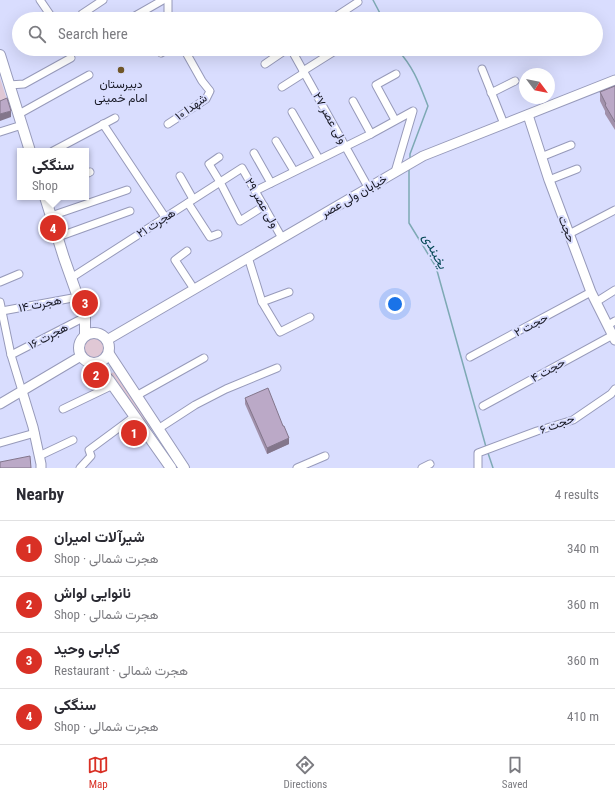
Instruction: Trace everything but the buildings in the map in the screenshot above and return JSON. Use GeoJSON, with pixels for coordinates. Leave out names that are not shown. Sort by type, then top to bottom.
{"type":"FeatureCollection","features":[{"type":"Feature","properties":{"kind":"main road"},"geometry":{"type":"LineString","coordinates":[[0,55],[29,148]]}},
{"type":"Feature","properties":{"kind":"main road","name":"خیابان ولی عصر"},"geometry":{"type":"LineString","coordinates":[[108,340],[423,156],[615,80]]}},
{"type":"Feature","properties":{"kind":"main road","name":"حجت"},"geometry":{"type":"LineString","coordinates":[[528,115],[541,158],[591,292],[596,302],[611,323],[614,337]]}},
{"type":"Feature","properties":{"kind":"main road"},"geometry":{"type":"LineString","coordinates":[[46,200],[78,297],[86,316],[98,333]]}},
{"type":"Feature","properties":{"kind":"main road"},"geometry":{"type":"LineString","coordinates":[[86,316],[85,335],[79,347],[81,356],[93,364],[113,385],[171,468]]}},
{"type":"Feature","properties":{"kind":"main road"},"geometry":{"type":"LineString","coordinates":[[85,335],[98,333],[105,336],[108,340],[109,354],[184,468]]}},
{"type":"Feature","properties":{"kind":"main road"},"geometry":{"type":"LineString","coordinates":[[93,364],[102,361],[109,354]]}},
{"type":"Feature","properties":{"kind":"main road"},"geometry":{"type":"LineString","coordinates":[[1,400],[22,391],[81,356]]}},
{"type":"Feature","properties":{"kind":"main road"},"geometry":{"type":"LineString","coordinates":[[22,391],[35,433],[41,468]]}},
{"type":"Feature","properties":{"kind":"street"},"geometry":{"type":"LineString","coordinates":[[40,0],[48,12]]}},
{"type":"Feature","properties":{"kind":"street"},"geometry":{"type":"LineString","coordinates":[[85,12],[103,0]]}},
{"type":"Feature","properties":{"kind":"street"},"geometry":{"type":"LineString","coordinates":[[142,12],[163,0]]}},
{"type":"Feature","properties":{"kind":"street"},"geometry":{"type":"LineString","coordinates":[[168,0],[168,12]]}},
{"type":"Feature","properties":{"kind":"street"},"geometry":{"type":"LineString","coordinates":[[347,12],[358,2]]}},
{"type":"Feature","properties":{"kind":"street","name":"شهدا ۱۰"},"geometry":{"type":"LineString","coordinates":[[168,124],[206,99],[210,91],[202,81],[188,56]]}},
{"type":"Feature","properties":{"kind":"street"},"geometry":{"type":"LineString","coordinates":[[265,64],[277,56]]}},
{"type":"Feature","properties":{"kind":"street","name":"ولی عصر ۲۷"},"geometry":{"type":"LineString","coordinates":[[295,56],[368,187]]}},
{"type":"Feature","properties":{"kind":"street"},"geometry":{"type":"LineString","coordinates":[[282,87],[328,56]]}},
{"type":"Feature","properties":{"kind":"street"},"geometry":{"type":"LineString","coordinates":[[9,85],[24,84],[71,58]]}},
{"type":"Feature","properties":{"kind":"street"},"geometry":{"type":"LineString","coordinates":[[482,69],[504,124]]}},
{"type":"Feature","properties":{"kind":"street"},"geometry":{"type":"LineString","coordinates":[[395,120],[376,85],[396,74]]}},
{"type":"Feature","properties":{"kind":"street"},"geometry":{"type":"LineString","coordinates":[[18,114],[89,75]]}},
{"type":"Feature","properties":{"kind":"street"},"geometry":{"type":"LineString","coordinates":[[492,93],[515,81]]}},
{"type":"Feature","properties":{"kind":"street"},"geometry":{"type":"LineString","coordinates":[[353,101],[371,134]]}},
{"type":"Feature","properties":{"kind":"street"},"geometry":{"type":"LineString","coordinates":[[255,191],[371,134],[413,111],[395,172]]}},
{"type":"Feature","properties":{"kind":"street"},"geometry":{"type":"LineString","coordinates":[[292,112],[319,159]]}},
{"type":"Feature","properties":{"kind":"street"},"geometry":{"type":"LineString","coordinates":[[59,148],[115,118]]}},
{"type":"Feature","properties":{"kind":"street"},"geometry":{"type":"LineString","coordinates":[[103,124],[165,218]]}},
{"type":"Feature","properties":{"kind":"street"},"geometry":{"type":"LineString","coordinates":[[0,132],[22,126]]}},
{"type":"Feature","properties":{"kind":"street"},"geometry":{"type":"LineString","coordinates":[[276,141],[294,172]]}},
{"type":"Feature","properties":{"kind":"street"},"geometry":{"type":"LineString","coordinates":[[541,158],[571,145]]}},
{"type":"Feature","properties":{"kind":"street"},"geometry":{"type":"LineString","coordinates":[[254,153],[271,183]]}},
{"type":"Feature","properties":{"kind":"street"},"geometry":{"type":"LineString","coordinates":[[219,157],[209,164],[240,221],[264,206]]}},
{"type":"Feature","properties":{"kind":"street","name":"هجرت ۲۱"},"geometry":{"type":"LineString","coordinates":[[71,278],[242,168]]}},
{"type":"Feature","properties":{"kind":"street","name":"ولی عصر ۲۹"},"geometry":{"type":"LineString","coordinates":[[242,168],[282,238]]}},
{"type":"Feature","properties":{"kind":"street"},"geometry":{"type":"LineString","coordinates":[[549,180],[577,168]]}},
{"type":"Feature","properties":{"kind":"street"},"geometry":{"type":"LineString","coordinates":[[180,176],[190,201],[210,237],[218,234]]}},
{"type":"Feature","properties":{"kind":"street"},"geometry":{"type":"LineString","coordinates":[[51,216],[127,190]]}},
{"type":"Feature","properties":{"kind":"street"},"geometry":{"type":"LineString","coordinates":[[58,237],[130,211]]}},
{"type":"Feature","properties":{"kind":"street"},"geometry":{"type":"LineString","coordinates":[[569,234],[614,213]]}},
{"type":"Feature","properties":{"kind":"street"},"geometry":{"type":"LineString","coordinates":[[187,251],[175,260],[194,289]]}},
{"type":"Feature","properties":{"kind":"street"},"geometry":{"type":"LineString","coordinates":[[248,257],[262,302],[280,332],[310,317]]}},
{"type":"Feature","properties":{"kind":"street"},"geometry":{"type":"LineString","coordinates":[[0,282],[19,274]]}},
{"type":"Feature","properties":{"kind":"street"},"geometry":{"type":"LineString","coordinates":[[596,302],[615,290]]}},
{"type":"Feature","properties":{"kind":"street"},"geometry":{"type":"LineString","coordinates":[[262,302],[289,292]]}},
{"type":"Feature","properties":{"kind":"street","name":"حجت ۲"},"geometry":{"type":"LineString","coordinates":[[470,357],[591,292]]}},
{"type":"Feature","properties":{"kind":"street","name":"هجرت ۱۴"},"geometry":{"type":"LineString","coordinates":[[2,311],[78,297]]}},
{"type":"Feature","properties":{"kind":"street"},"geometry":{"type":"LineString","coordinates":[[0,302],[11,355],[22,391]]}},
{"type":"Feature","properties":{"kind":"street","name":"هجرت ۱۶"},"geometry":{"type":"LineString","coordinates":[[11,355],[86,316]]}},
{"type":"Feature","properties":{"kind":"street","name":"حجت ۴"},"geometry":{"type":"LineString","coordinates":[[483,406],[614,337]]}},
{"type":"Feature","properties":{"kind":"street"},"geometry":{"type":"LineString","coordinates":[[136,396],[204,358]]}},
{"type":"Feature","properties":{"kind":"street"},"geometry":{"type":"LineString","coordinates":[[158,429],[194,405],[226,389],[277,368]]}},
{"type":"Feature","properties":{"kind":"street"},"geometry":{"type":"LineString","coordinates":[[63,410],[113,385]]}},
{"type":"Feature","properties":{"kind":"street","name":"حجت ۶"},"geometry":{"type":"LineString","coordinates":[[478,468],[478,453],[537,431],[573,420],[611,394],[615,389]]}},
{"type":"Feature","properties":{"kind":"street"},"geometry":{"type":"LineString","coordinates":[[80,468],[91,456],[89,450],[135,416]]}},
{"type":"Feature","properties":{"kind":"street"},"geometry":{"type":"LineString","coordinates":[[0,443],[35,433]]}},
{"type":"Feature","properties":{"kind":"street"},"geometry":{"type":"LineString","coordinates":[[39,456],[74,440]]}},
{"type":"Feature","properties":{"kind":"street"},"geometry":{"type":"LineString","coordinates":[[297,468],[325,456]]}},
{"type":"Feature","properties":{"kind":"street"},"geometry":{"type":"LineString","coordinates":[[422,468],[430,464]]}},
{"type":"Feature","properties":{"kind":"shaded area"},"geometry":{"type":"Polygon","coordinates":[[[0,78],[8,103],[0,106],[0,78]]]}},
{"type":"Feature","properties":{"kind":"shaded area"},"geometry":{"type":"Polygon","coordinates":[[[94,338],[101,341],[104,348],[101,355],[94,358],[87,355],[84,348],[87,341],[94,338]]]}},
{"type":"Feature","properties":{"kind":"shaded area"},"geometry":{"type":"Polygon","coordinates":[[[114,372],[149,424],[145,426],[110,374],[114,372]]]}},
{"type":"Feature","properties":{"kind":"waterway","name":"یخبندی"},"geometry":{"type":"LineString","coordinates":[[373,0],[379,12]]}},
{"type":"Feature","properties":{"kind":"waterway","name":"یخبندی"},"geometry":{"type":"LineString","coordinates":[[403,56],[412,69],[428,106],[410,154],[410,159]]}},
{"type":"Feature","properties":{"kind":"waterway","name":"یخبندی"},"geometry":{"type":"LineString","coordinates":[[409,167],[409,223],[436,267],[486,447]]}},
{"type":"Feature","properties":{"kind":"waterway","name":"یخبندی"},"geometry":{"type":"LineString","coordinates":[[488,453],[493,468]]}},
{"type":"Feature","properties":{"kind":"place","name":"دبیرستان امام خمینی"},"geometry":{"type":"Point","coordinates":[121,70]}},
{"type":"Feature","properties":{"kind":"place","name":"سنگکی"},"geometry":{"type":"Point","coordinates":[53,228]}},
{"type":"Feature","properties":{"kind":"place","name":"کبابی وحید"},"geometry":{"type":"Point","coordinates":[85,303]}},
{"type":"Feature","properties":{"kind":"place","name":"نانوایی لواش"},"geometry":{"type":"Point","coordinates":[96,375]}},
{"type":"Feature","properties":{"kind":"place","name":"شیرآلات امیران"},"geometry":{"type":"Point","coordinates":[134,433]}}]}
